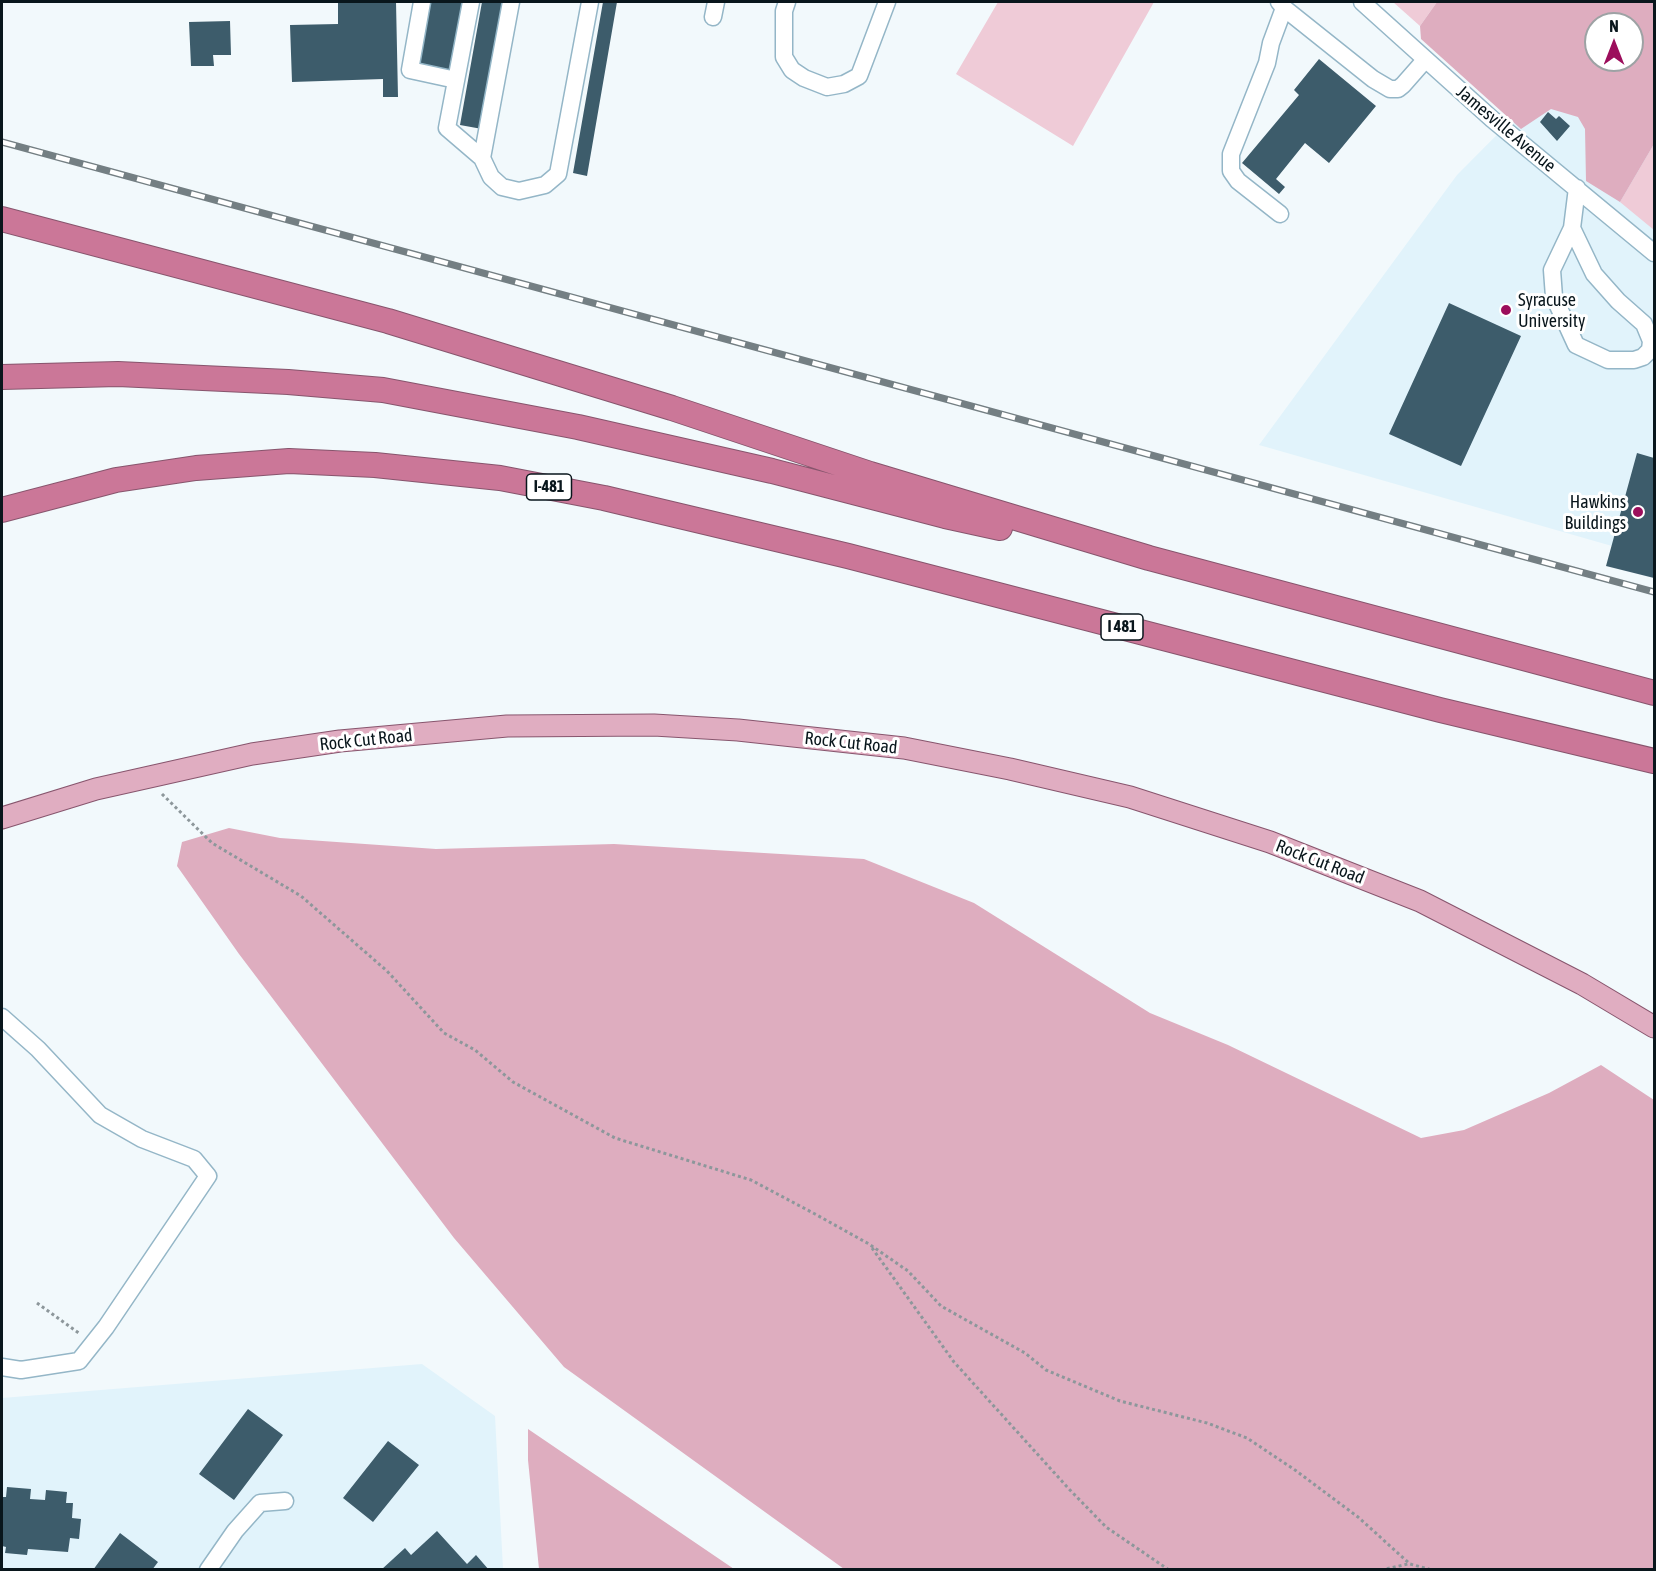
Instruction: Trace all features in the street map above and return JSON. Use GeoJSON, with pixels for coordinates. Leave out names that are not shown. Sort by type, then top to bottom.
{"type":"FeatureCollection","features":[{"type":"Feature","properties":{"kind":"highway"},"geometry":{"type":"LineString","coordinates":[[2,219],[388,321],[672,408],[870,474],[1149,558],[1654,693]]}},
{"type":"Feature","properties":{"kind":"highway"},"geometry":{"type":"LineString","coordinates":[[2,377],[118,374],[288,382],[383,390],[578,427],[772,471],[945,516],[1149,558]]}},
{"type":"Feature","properties":{"kind":"highway","name":"I-481"},"geometry":{"type":"LineString","coordinates":[[2,510],[116,480],[196,468],[289,461],[375,465],[500,478],[604,498],[803,546]]}},
{"type":"Feature","properties":{"kind":"highway","name":"I 481"},"geometry":{"type":"LineString","coordinates":[[803,546],[901,569],[1440,710],[1654,761]]}},
{"type":"Feature","properties":{"kind":"highway"},"geometry":{"type":"LineString","coordinates":[[1440,710],[1654,776]]}},
{"type":"Feature","properties":{"kind":"main road","name":"Rock Cut Road"},"geometry":{"type":"LineString","coordinates":[[2,818],[96,789],[252,754],[340,741],[507,726],[654,725],[738,730],[904,748],[1010,769],[1130,797],[1270,842],[1420,901],[1582,984],[1654,1027]]}},
{"type":"Feature","properties":{"kind":"street"},"geometry":{"type":"LineString","coordinates":[[422,2],[410,70],[456,80]]}},
{"type":"Feature","properties":{"kind":"street"},"geometry":{"type":"LineString","coordinates":[[471,2],[447,128],[482,158],[492,177],[502,187],[519,191],[545,185],[558,174],[590,2]]}},
{"type":"Feature","properties":{"kind":"street"},"geometry":{"type":"LineString","coordinates":[[482,158],[511,2]]}},
{"type":"Feature","properties":{"kind":"street"},"geometry":{"type":"LineString","coordinates":[[787,2],[784,11],[784,57],[792,70],[804,78],[827,87],[844,84],[859,76],[887,2]]}},
{"type":"Feature","properties":{"kind":"street","name":"Jamesville Avenue"},"geometry":{"type":"LineString","coordinates":[[1362,2],[1492,119],[1654,253]]}},
{"type":"Feature","properties":{"kind":"street"},"geometry":{"type":"LineString","coordinates":[[1280,214],[1238,181],[1231,171],[1231,154],[1267,63],[1281,4],[1373,79],[1390,88],[1398,89],[1403,85],[1425,60]]}},
{"type":"Feature","properties":{"kind":"street"},"geometry":{"type":"LineString","coordinates":[[1572,228],[1594,274],[1618,301],[1644,324],[1651,341],[1650,350],[1643,357],[1634,360],[1608,360],[1576,345],[1554,297],[1552,270],[1572,228],[1577,188]]}},
{"type":"Feature","properties":{"kind":"street"},"geometry":{"type":"LineString","coordinates":[[2,1017],[38,1049],[100,1115],[142,1139],[194,1159],[208,1176],[106,1327],[79,1361],[21,1370],[2,1367]]}},
{"type":"Feature","properties":{"kind":"street"},"geometry":{"type":"LineString","coordinates":[[208,1569],[235,1531],[260,1503],[285,1502]]}},
{"type":"Feature","properties":{"kind":"path"},"geometry":{"type":"LineString","coordinates":[[146,778],[212,843],[301,896],[387,971],[444,1033],[475,1050],[513,1082],[615,1138],[751,1180],[869,1244],[908,1271],[941,1306],[1025,1353],[1046,1370],[1120,1401],[1207,1423],[1247,1438],[1358,1517],[1410,1564]]}},
{"type":"Feature","properties":{"kind":"path"},"geometry":{"type":"LineString","coordinates":[[869,1244],[954,1362],[1069,1489],[1106,1527],[1169,1569]]}},
{"type":"Feature","properties":{"kind":"path"},"geometry":{"type":"LineString","coordinates":[[37,1303],[85,1337]]}},
{"type":"Feature","properties":{"kind":"path"},"geometry":{"type":"LineString","coordinates":[[1381,1569],[1410,1564],[1432,1569]]}},
{"type":"Feature","properties":{"kind":"shaded area"},"geometry":{"type":"Polygon","coordinates":[[[998,2],[1154,2],[1073,146],[956,74],[998,2]]]}},
{"type":"Feature","properties":{"kind":"shaded area"},"geometry":{"type":"Polygon","coordinates":[[[1393,2],[1437,2],[1420,26],[1393,2]]]}},
{"type":"Feature","properties":{"kind":"shaded area"},"geometry":{"type":"Polygon","coordinates":[[[1437,2],[1654,2],[1654,144],[1620,202],[1586,181],[1585,129],[1578,117],[1551,109],[1521,129],[1421,39],[1420,26],[1437,2]]]}},
{"type":"Feature","properties":{"kind":"shaded area","name":"Syracuse University"},"geometry":{"type":"Polygon","coordinates":[[[1654,2],[1654,558],[1259,445],[1457,175],[1584,47],[1584,72],[1644,72],[1644,12],[1654,2]]]}},
{"type":"Feature","properties":{"kind":"shaded area"},"geometry":{"type":"Polygon","coordinates":[[[1654,144],[1654,230],[1620,202],[1654,144]]]}},
{"type":"Feature","properties":{"kind":"shaded area"},"geometry":{"type":"Polygon","coordinates":[[[229,828],[280,838],[436,849],[614,844],[864,859],[974,903],[1150,1013],[1228,1045],[1421,1138],[1464,1130],[1549,1093],[1601,1065],[1654,1100],[1654,1569],[844,1569],[564,1367],[454,1238],[239,954],[177,866],[182,842],[229,828]]]}},
{"type":"Feature","properties":{"kind":"shaded area"},"geometry":{"type":"Polygon","coordinates":[[[422,1364],[495,1416],[503,1569],[2,1570],[2,1398],[422,1364]]]}},
{"type":"Feature","properties":{"kind":"shaded area"},"geometry":{"type":"Polygon","coordinates":[[[528,1429],[734,1569],[539,1569],[528,1460],[528,1429]]]}},
{"type":"Feature","properties":{"kind":"building"},"geometry":{"type":"Polygon","coordinates":[[[338,2],[396,2],[398,97],[383,97],[383,79],[292,82],[290,25],[338,24],[338,2]]]}},
{"type":"Feature","properties":{"kind":"building"},"geometry":{"type":"Polygon","coordinates":[[[429,2],[463,2],[451,70],[418,64],[429,2]]]}},
{"type":"Feature","properties":{"kind":"building"},"geometry":{"type":"Polygon","coordinates":[[[482,2],[506,2],[482,129],[460,125],[482,2]]]}},
{"type":"Feature","properties":{"kind":"building"},"geometry":{"type":"Polygon","coordinates":[[[603,2],[617,2],[587,176],[573,173],[603,2]]]}},
{"type":"Feature","properties":{"kind":"building"},"geometry":{"type":"Polygon","coordinates":[[[230,21],[231,55],[213,55],[214,66],[191,66],[189,22],[230,21]]]}},
{"type":"Feature","properties":{"kind":"building"},"geometry":{"type":"Polygon","coordinates":[[[1319,59],[1376,106],[1329,163],[1305,143],[1276,179],[1285,187],[1279,194],[1242,163],[1299,95],[1294,90],[1319,59]]]}},
{"type":"Feature","properties":{"kind":"building"},"geometry":{"type":"Polygon","coordinates":[[[1548,112],[1556,119],[1559,116],[1570,126],[1557,141],[1540,122],[1548,112]]]}},
{"type":"Feature","properties":{"kind":"building"},"geometry":{"type":"Polygon","coordinates":[[[1449,303],[1521,336],[1461,466],[1389,434],[1449,303]]]}},
{"type":"Feature","properties":{"kind":"building","name":"Hawkins Buildings"},"geometry":{"type":"Polygon","coordinates":[[[1637,453],[1654,458],[1654,578],[1606,566],[1637,453]]]}},
{"type":"Feature","properties":{"kind":"building"},"geometry":{"type":"Polygon","coordinates":[[[248,1409],[283,1435],[234,1500],[199,1474],[248,1409]]]}},
{"type":"Feature","properties":{"kind":"building"},"geometry":{"type":"Polygon","coordinates":[[[388,1441],[419,1465],[373,1522],[343,1498],[388,1441]]]}},
{"type":"Feature","properties":{"kind":"building"},"geometry":{"type":"Polygon","coordinates":[[[7,1487],[31,1489],[30,1499],[45,1500],[46,1490],[67,1492],[66,1503],[73,1503],[72,1518],[81,1519],[79,1539],[70,1538],[68,1552],[28,1549],[27,1555],[5,1553],[6,1547],[2,1546],[2,1497],[6,1497],[7,1487]]]}},
{"type":"Feature","properties":{"kind":"building"},"geometry":{"type":"Polygon","coordinates":[[[437,1531],[467,1564],[476,1555],[489,1570],[381,1570],[405,1548],[411,1555],[437,1531]]]}},
{"type":"Feature","properties":{"kind":"building"},"geometry":{"type":"Polygon","coordinates":[[[120,1533],[158,1562],[152,1570],[93,1570],[120,1533]]]}},
{"type":"Feature","properties":{"kind":"railway"},"geometry":{"type":"LineString","coordinates":[[2,142],[1654,592]]}},
{"type":"Feature","properties":{"kind":"place","name":"Syracuse University"},"geometry":{"type":"Point","coordinates":[1506,310]}},
{"type":"Feature","properties":{"kind":"place","name":"Hawkins Buildings"},"geometry":{"type":"Point","coordinates":[1638,512]}}]}
